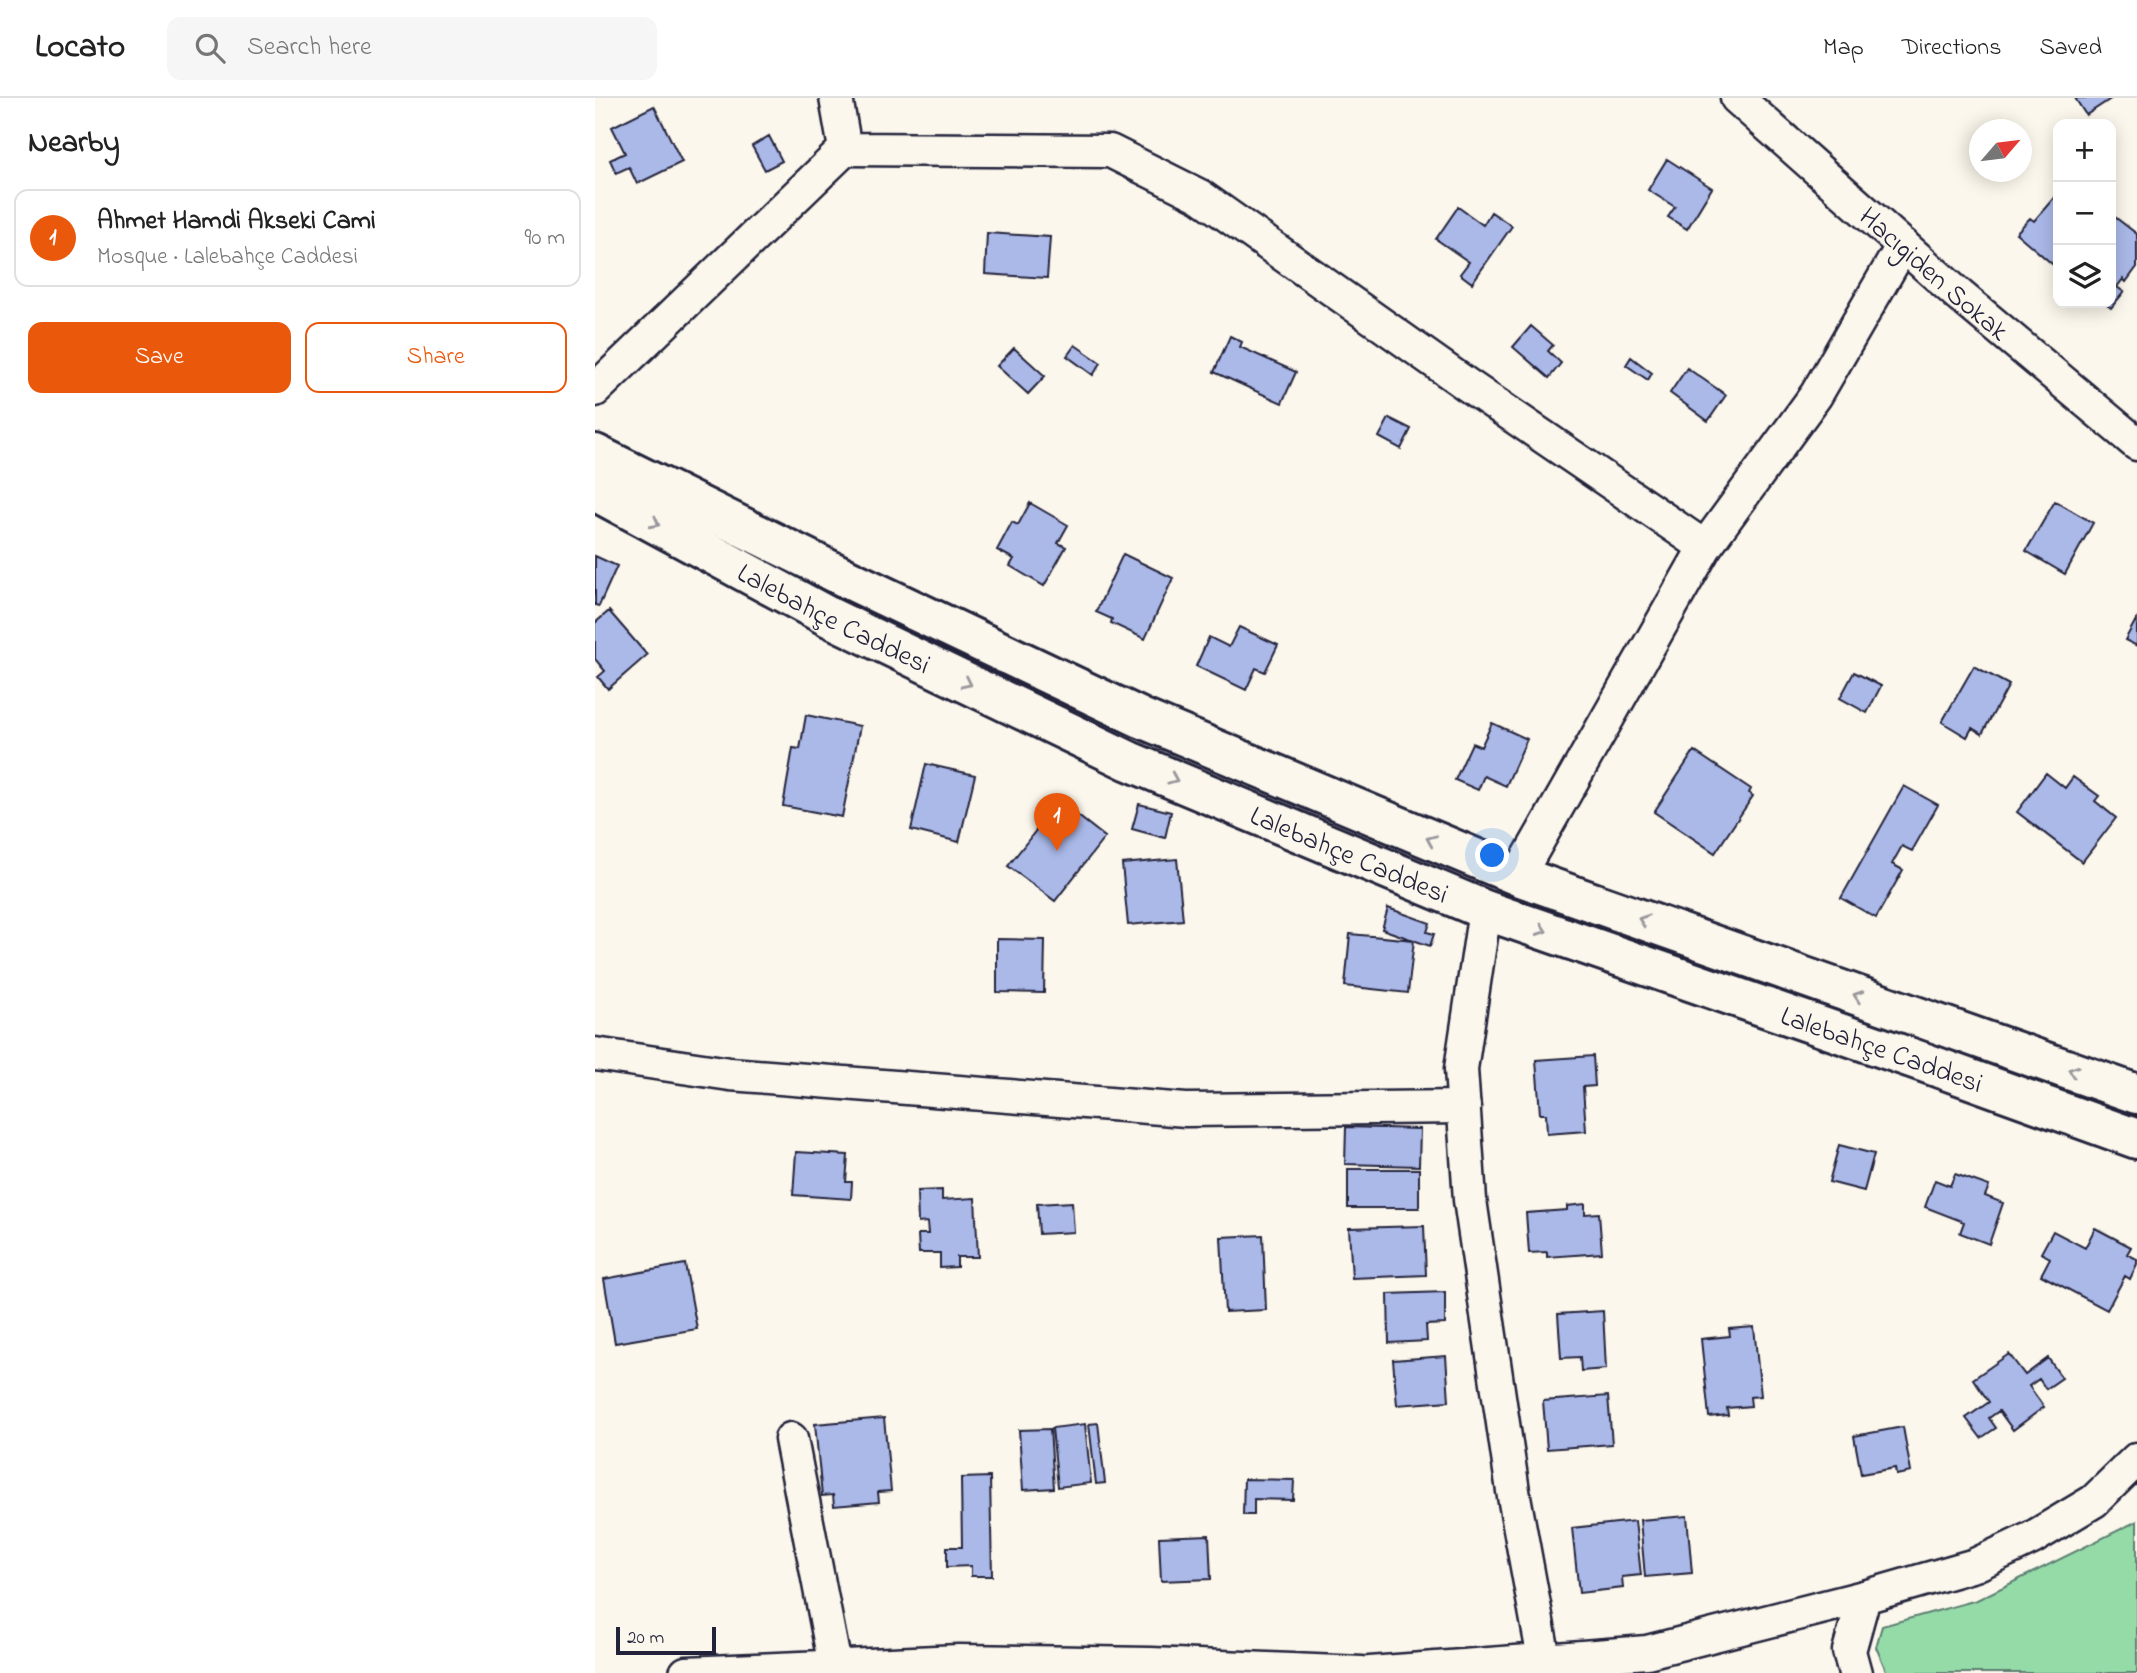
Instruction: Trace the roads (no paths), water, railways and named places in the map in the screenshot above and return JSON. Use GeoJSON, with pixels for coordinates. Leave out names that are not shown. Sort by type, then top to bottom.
{"type":"FeatureCollection","features":[{"type":"Feature","properties":{"kind":"street"},"geometry":{"type":"LineString","coordinates":[[836,98],[845,149]]}},
{"type":"Feature","properties":{"kind":"street","name":"Hacıgiden Sokak"},"geometry":{"type":"LineString","coordinates":[[1737,98],[1959,295],[2137,444]]}},
{"type":"Feature","properties":{"kind":"street"},"geometry":{"type":"LineString","coordinates":[[595,390],[845,149],[1109,151],[1200,196],[1466,384],[1705,547]]}},
{"type":"Feature","properties":{"kind":"street"},"geometry":{"type":"LineString","coordinates":[[1518,876],[1705,547],[1816,395],[1903,245]]}},
{"type":"Feature","properties":{"kind":"street","name":"Lalebahçe Caddesi"},"geometry":{"type":"LineString","coordinates":[[595,454],[848,579],[1141,718],[1518,876],[2137,1094]]}},
{"type":"Feature","properties":{"kind":"street","name":"Lalebahçe Caddesi"},"geometry":{"type":"LineString","coordinates":[[595,491],[829,617],[1129,761],[1485,910],[1910,1057],[2137,1139]]}},
{"type":"Feature","properties":{"kind":"street"},"geometry":{"type":"LineString","coordinates":[[1485,910],[1461,1069],[1472,1214],[1513,1491],[1544,1659]]}},
{"type":"Feature","properties":{"kind":"street"},"geometry":{"type":"LineString","coordinates":[[595,1054],[730,1074],[1186,1110],[1464,1107]]}},
{"type":"Feature","properties":{"kind":"street"},"geometry":{"type":"LineString","coordinates":[[791,1439],[835,1665]]}},
{"type":"Feature","properties":{"kind":"street"},"geometry":{"type":"LineString","coordinates":[[1370,1673],[1647,1652],[1864,1597],[1975,1565],[2032,1538],[2094,1501],[2137,1459]]}},
{"type":"Feature","properties":{"kind":"street"},"geometry":{"type":"LineString","coordinates":[[1854,1673],[1849,1651],[1864,1597]]}},
{"type":"Feature","properties":{"kind":"street"},"geometry":{"type":"LineString","coordinates":[[686,1673],[835,1665],[961,1667],[1151,1664],[1362,1673]]}},
{"type":"Feature","properties":{"kind":"place","name":"Ahmet Hamdi Akseki Cami"},"geometry":{"type":"Point","coordinates":[1057,851]}}]}
